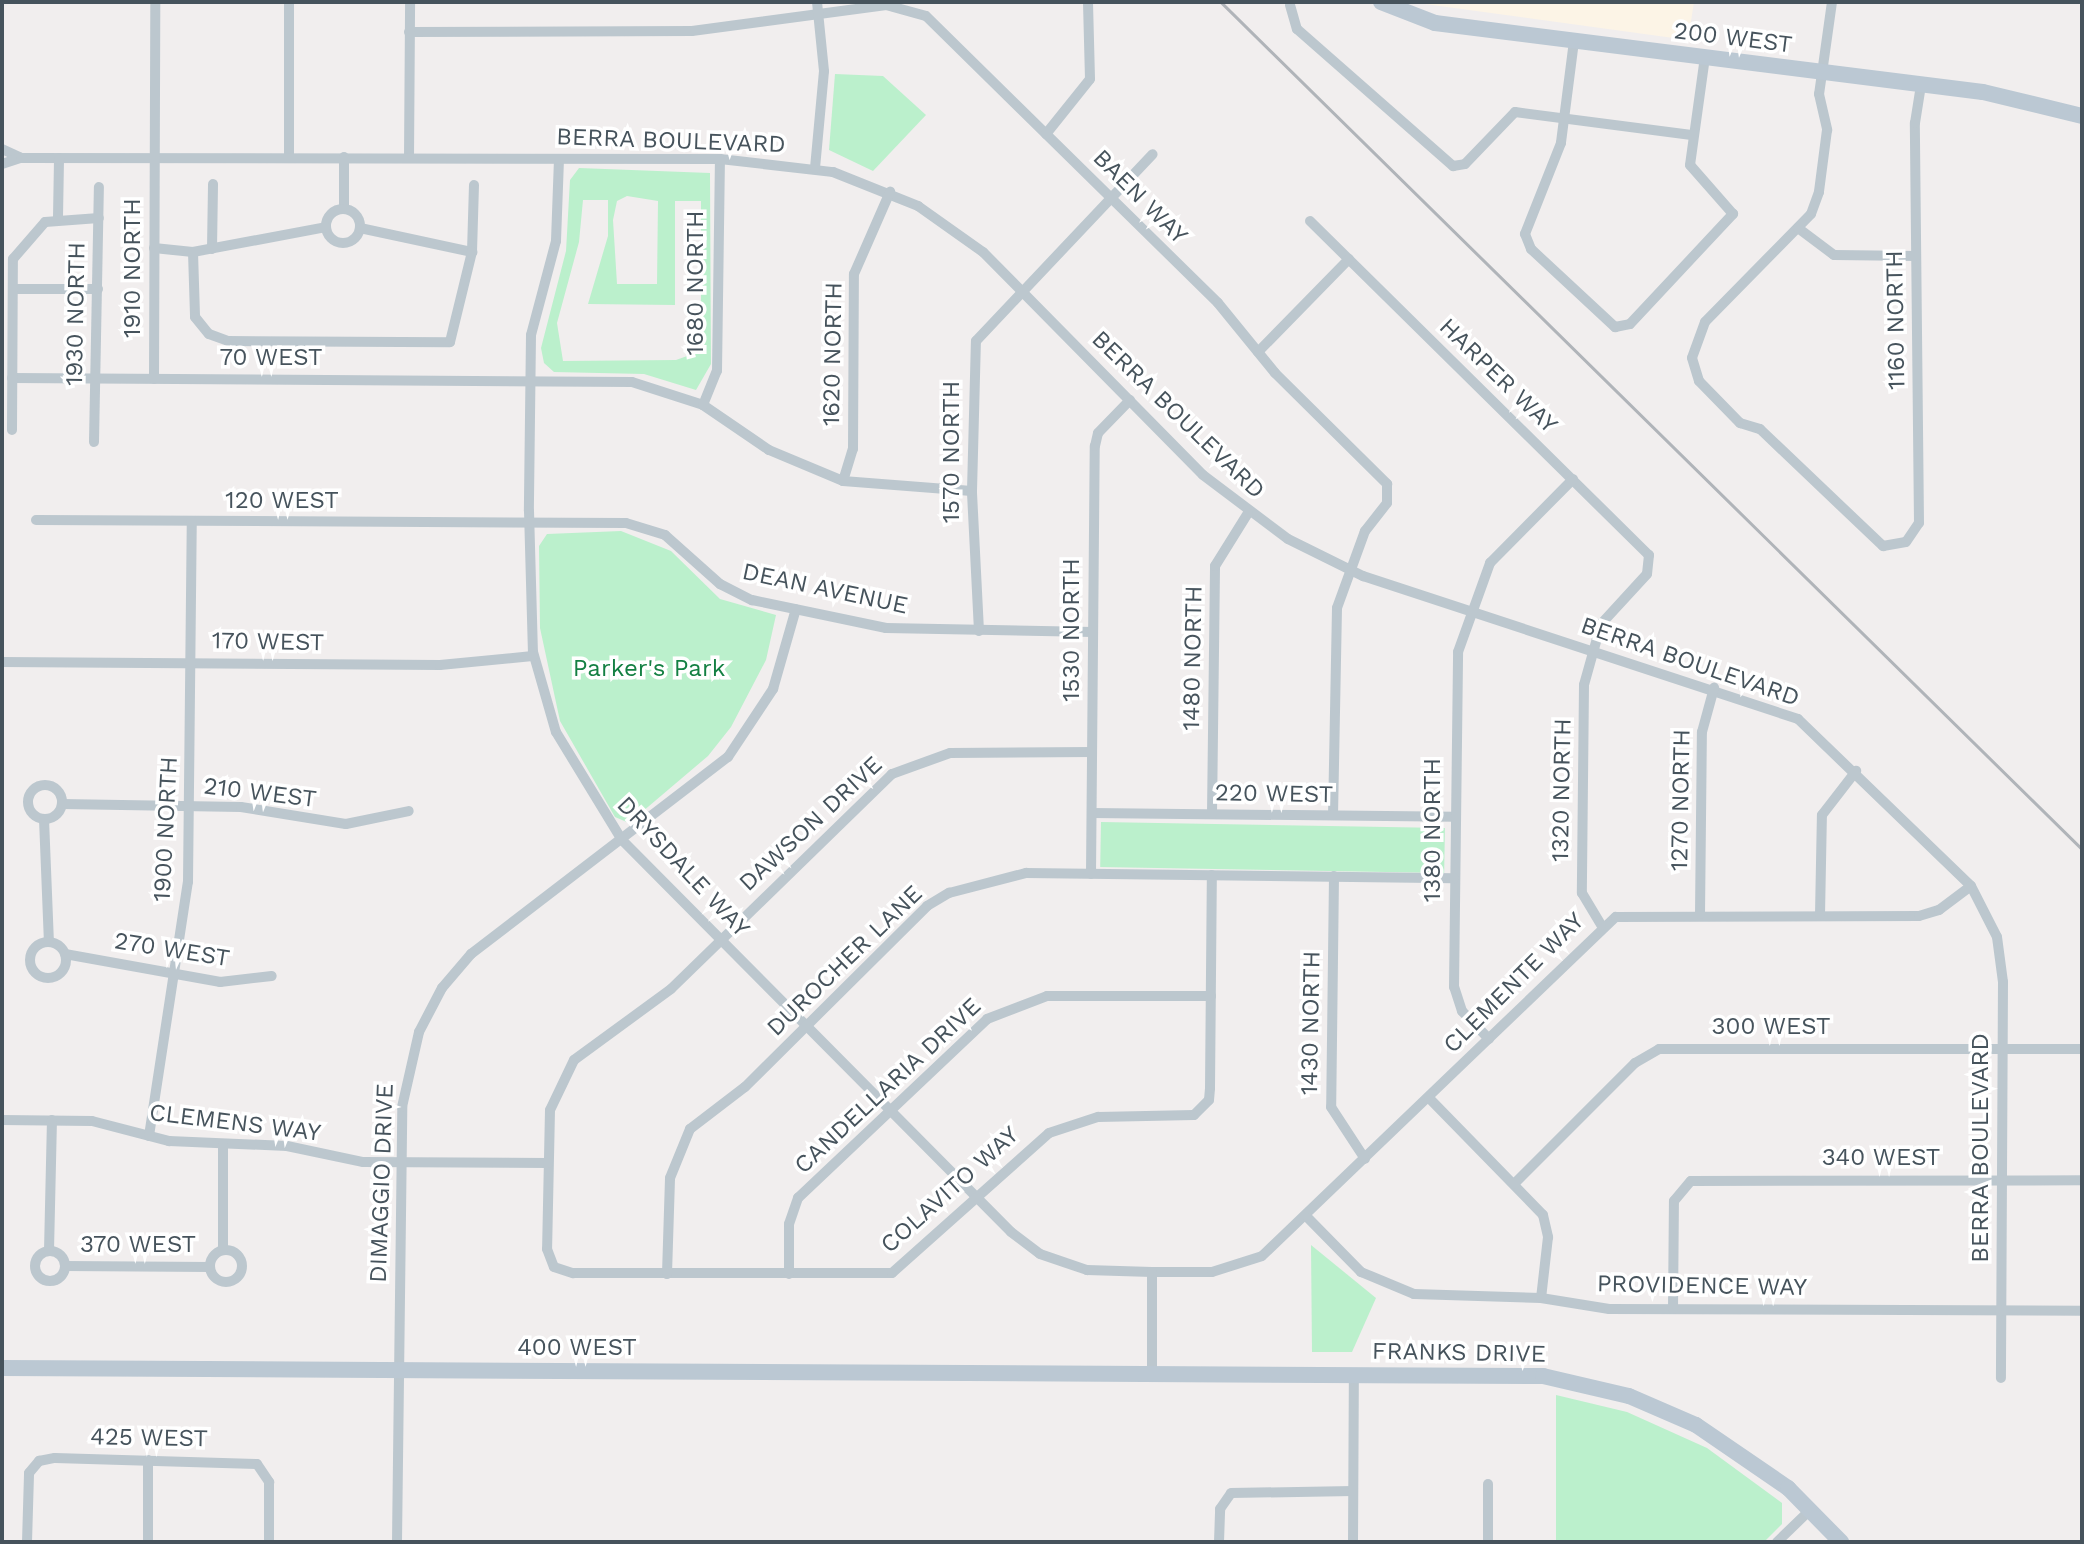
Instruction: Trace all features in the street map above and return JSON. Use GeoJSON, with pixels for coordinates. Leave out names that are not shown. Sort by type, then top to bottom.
{"type":"FeatureCollection","features":[{"type":"Feature","properties":{"kind":"street","name":"1910 NORTH"},"geometry":{"type":"LineString","coordinates":[[154,379],[155,2]]}},
{"type":"Feature","properties":{"kind":"street"},"geometry":{"type":"LineString","coordinates":[[289,2],[289,158]]}},
{"type":"Feature","properties":{"kind":"street"},"geometry":{"type":"LineString","coordinates":[[409,158],[410,2]]}},
{"type":"Feature","properties":{"kind":"street"},"geometry":{"type":"LineString","coordinates":[[815,168],[824,113],[817,2]]}},
{"type":"Feature","properties":{"kind":"street"},"geometry":{"type":"LineString","coordinates":[[1046,134],[1090,79],[1088,2]]}},
{"type":"Feature","properties":{"kind":"street","name":"200 WEST"},"geometry":{"type":"LineString","coordinates":[[1381,2],[1436,23],[1921,85],[2082,116]]}},
{"type":"Feature","properties":{"kind":"street"},"geometry":{"type":"LineString","coordinates":[[1832,2],[1822,72],[1820,106],[1827,130],[1819,192],[1798,228],[1834,255],[1916,256]]}},
{"type":"Feature","properties":{"kind":"street","name":"BAEN WAY"},"geometry":{"type":"LineString","coordinates":[[409,32],[692,31],[886,5],[919,12],[1110,198],[1381,477],[1389,495],[1349,570]]}},
{"type":"Feature","properties":{"kind":"street"},"geometry":{"type":"LineString","coordinates":[[1290,5],[1297,29],[1452,166],[1465,164],[1515,112],[1692,135]]}},
{"type":"Feature","properties":{"kind":"street"},"geometry":{"type":"LineString","coordinates":[[1574,41],[1565,118],[1526,241],[1615,327],[1630,324],[1734,214],[1690,164],[1705,57]]}},
{"type":"Feature","properties":{"kind":"street","name":"1160 NORTH"},"geometry":{"type":"LineString","coordinates":[[1798,228],[1700,328],[1693,349],[1696,374],[1872,541],[1897,546],[1919,523],[1915,123],[1921,85]]}},
{"type":"Feature","properties":{"kind":"street","name":"BERRA BOULEVARD"},"geometry":{"type":"LineString","coordinates":[[2,149],[21,158]]}},
{"type":"Feature","properties":{"kind":"street","name":"1570 NORTH"},"geometry":{"type":"LineString","coordinates":[[979,631],[972,491],[974,348],[982,329],[1153,154]]}},
{"type":"Feature","properties":{"kind":"street","name":"BERRA BOULEVARD"},"geometry":{"type":"LineString","coordinates":[[2,164],[21,158],[155,157],[720,159],[815,168],[890,192],[984,252],[1130,400],[1248,513],[1349,570],[1714,688],[1798,719],[1856,771],[1971,886],[2001,951],[2001,1378]]}},
{"type":"Feature","properties":{"kind":"street"},"geometry":{"type":"LineString","coordinates":[[58,217],[59,158]]}},
{"type":"Feature","properties":{"kind":"street"},"geometry":{"type":"LineString","coordinates":[[344,158],[344,209]]}},
{"type":"Feature","properties":{"kind":"street","name":"DRYSDALE WAY"},"geometry":{"type":"LineString","coordinates":[[559,159],[559,220],[531,335],[529,523],[533,656],[563,748],[622,840],[1020,1240],[1050,1259],[1087,1270],[1152,1272]]}},
{"type":"Feature","properties":{"kind":"street","name":"1680 NORTH"},"geometry":{"type":"LineString","coordinates":[[703,405],[717,371],[720,159]]}},
{"type":"Feature","properties":{"kind":"street"},"geometry":{"type":"LineString","coordinates":[[212,249],[213,184]]}},
{"type":"Feature","properties":{"kind":"street"},"geometry":{"type":"LineString","coordinates":[[193,252],[195,317],[221,340],[450,342],[472,252],[474,185]]}},
{"type":"Feature","properties":{"kind":"street","name":"1930 NORTH"},"geometry":{"type":"LineString","coordinates":[[94,442],[99,187]]}},
{"type":"Feature","properties":{"kind":"street","name":"1620 NORTH"},"geometry":{"type":"LineString","coordinates":[[843,481],[853,449],[854,274],[890,192]]}},
{"type":"Feature","properties":{"kind":"street"},"geometry":{"type":"LineString","coordinates":[[344,209],[356,215],[360,228],[347,243],[333,240],[326,228],[331,214],[344,209]]}},
{"type":"Feature","properties":{"kind":"street"},"geometry":{"type":"LineString","coordinates":[[12,430],[13,289],[18,249],[58,217],[99,218]]}},
{"type":"Feature","properties":{"kind":"street","name":"HARPER WAY"},"geometry":{"type":"LineString","coordinates":[[1310,221],[1644,548],[1650,565]]}},
{"type":"Feature","properties":{"kind":"street"},"geometry":{"type":"LineString","coordinates":[[154,248],[193,252],[326,228]]}},
{"type":"Feature","properties":{"kind":"street"},"geometry":{"type":"LineString","coordinates":[[360,228],[472,252]]}},
{"type":"Feature","properties":{"kind":"street"},"geometry":{"type":"LineString","coordinates":[[1258,352],[1349,259]]}},
{"type":"Feature","properties":{"kind":"street"},"geometry":{"type":"LineString","coordinates":[[13,289],[98,289]]}},
{"type":"Feature","properties":{"kind":"street","name":"70 WEST"},"geometry":{"type":"LineString","coordinates":[[12,378],[632,382],[703,405],[769,450],[843,481],[972,491]]}},
{"type":"Feature","properties":{"kind":"street","name":"1530 NORTH"},"geometry":{"type":"LineString","coordinates":[[1091,874],[1095,446],[1098,433],[1130,400]]}},
{"type":"Feature","properties":{"kind":"street","name":"1380 NORTH"},"geometry":{"type":"LineString","coordinates":[[1489,1040],[1455,996],[1456,671],[1471,611],[1490,563],[1573,479]]}},
{"type":"Feature","properties":{"kind":"street","name":"1480 NORTH"},"geometry":{"type":"LineString","coordinates":[[1212,814],[1214,566],[1248,513]]}},
{"type":"Feature","properties":{"kind":"street","name":"120 WEST"},"geometry":{"type":"LineString","coordinates":[[36,520],[529,523]]}},
{"type":"Feature","properties":{"kind":"street","name":"1900 NORTH"},"geometry":{"type":"LineString","coordinates":[[149,1136],[188,882],[191,806],[192,521]]}},
{"type":"Feature","properties":{"kind":"street","name":"DEAN AVENUE"},"geometry":{"type":"LineString","coordinates":[[529,523],[647,526],[681,546],[729,590],[796,609],[886,628],[1093,632]]}},
{"type":"Feature","properties":{"kind":"street","name":"1320 NORTH"},"geometry":{"type":"LineString","coordinates":[[1601,925],[1582,893],[1584,685],[1604,618],[1650,565]]}},
{"type":"Feature","properties":{"kind":"street"},"geometry":{"type":"LineString","coordinates":[[1334,815],[1335,624],[1349,570]]}},
{"type":"Feature","properties":{"kind":"street","name":"DIMAGGIO DRIVE"},"geometry":{"type":"LineString","coordinates":[[397,1542],[401,1161],[409,1062],[442,988],[482,944],[709,775],[749,731],[782,670],[796,609]]}},
{"type":"Feature","properties":{"kind":"street","name":"170 WEST"},"geometry":{"type":"LineString","coordinates":[[2,662],[440,665],[533,656]]}},
{"type":"Feature","properties":{"kind":"street","name":"1270 NORTH"},"geometry":{"type":"LineString","coordinates":[[1700,914],[1702,732],[1714,688]]}},
{"type":"Feature","properties":{"kind":"street","name":"DAWSON DRIVE"},"geometry":{"type":"LineString","coordinates":[[554,1267],[547,1249],[550,1110],[566,1069],[671,989],[872,789],[902,768],[962,752],[1092,752]]}},
{"type":"Feature","properties":{"kind":"street"},"geometry":{"type":"LineString","coordinates":[[1820,915],[1822,815],[1856,771]]}},
{"type":"Feature","properties":{"kind":"street"},"geometry":{"type":"LineString","coordinates":[[44,819],[62,804],[56,789],[36,788],[29,806],[44,819],[49,942]]}},
{"type":"Feature","properties":{"kind":"street","name":"210 WEST"},"geometry":{"type":"LineString","coordinates":[[62,804],[191,806],[346,824],[409,811]]}},
{"type":"Feature","properties":{"kind":"street","name":"220 WEST"},"geometry":{"type":"LineString","coordinates":[[1092,813],[1455,817]]}},
{"type":"Feature","properties":{"kind":"street","name":"DUROCHER LANE"},"geometry":{"type":"LineString","coordinates":[[667,1274],[670,1178],[684,1138],[806,1026],[927,906],[949,893],[1000,876],[1091,874],[1454,877]]}},
{"type":"Feature","properties":{"kind":"street"},"geometry":{"type":"LineString","coordinates":[[1211,996],[1212,875]]}},
{"type":"Feature","properties":{"kind":"street","name":"1430 NORTH"},"geometry":{"type":"LineString","coordinates":[[1334,876],[1331,1107],[1365,1159]]}},
{"type":"Feature","properties":{"kind":"street","name":"CLEMENTE WAY"},"geometry":{"type":"LineString","coordinates":[[1152,1272],[1237,1267],[1274,1249],[1489,1040],[1601,925],[1630,914],[1926,915],[1971,886]]}},
{"type":"Feature","properties":{"kind":"street"},"geometry":{"type":"LineString","coordinates":[[49,942],[65,954],[58,975],[37,975],[31,954],[49,942]]}},
{"type":"Feature","properties":{"kind":"street","name":"270 WEST"},"geometry":{"type":"LineString","coordinates":[[65,954],[220,982],[272,976]]}},
{"type":"Feature","properties":{"kind":"street","name":"CANDELLARIA DRIVE"},"geometry":{"type":"LineString","coordinates":[[789,1274],[789,1224],[798,1198],[977,1027],[1022,1002],[1060,995],[1211,996]]}},
{"type":"Feature","properties":{"kind":"street","name":"COLAVITO WAY"},"geometry":{"type":"LineString","coordinates":[[554,1267],[573,1273],[892,1273],[1029,1146],[1060,1128],[1098,1117],[1184,1116],[1203,1110],[1210,1088],[1211,996]]}},
{"type":"Feature","properties":{"kind":"street","name":"300 WEST"},"geometry":{"type":"LineString","coordinates":[[1514,1184],[1635,1063],[1659,1049],[2082,1049]]}},
{"type":"Feature","properties":{"kind":"street"},"geometry":{"type":"LineString","coordinates":[[1429,1098],[1514,1184],[1547,1225],[1541,1298]]}},
{"type":"Feature","properties":{"kind":"street","name":"CLEMENS WAY"},"geometry":{"type":"LineString","coordinates":[[2,1120],[92,1121],[149,1136],[401,1161],[548,1163]]}},
{"type":"Feature","properties":{"kind":"street"},"geometry":{"type":"LineString","coordinates":[[49,1251],[61,1255],[65,1266],[58,1279],[42,1279],[36,1264],[49,1251],[52,1120]]}},
{"type":"Feature","properties":{"kind":"street"},"geometry":{"type":"LineString","coordinates":[[223,1145],[223,1250],[210,1267],[223,1282],[239,1276],[241,1259],[223,1250]]}},
{"type":"Feature","properties":{"kind":"street","name":"340 WEST"},"geometry":{"type":"LineString","coordinates":[[1673,1309],[1674,1206],[1681,1187],[1702,1179],[2082,1180]]}},
{"type":"Feature","properties":{"kind":"street","name":"PROVIDENCE WAY"},"geometry":{"type":"LineString","coordinates":[[1308,1218],[1361,1272],[1390,1288],[1541,1298],[1609,1309],[2082,1311]]}},
{"type":"Feature","properties":{"kind":"street","name":"370 WEST"},"geometry":{"type":"LineString","coordinates":[[65,1266],[210,1267]]}},
{"type":"Feature","properties":{"kind":"street"},"geometry":{"type":"LineString","coordinates":[[1152,1272],[1152,1372]]}},
{"type":"Feature","properties":{"kind":"street","name":"400 WEST"},"geometry":{"type":"LineString","coordinates":[[2,1368],[1152,1372]]}},
{"type":"Feature","properties":{"kind":"street","name":"FRANKS DRIVE"},"geometry":{"type":"LineString","coordinates":[[1152,1372],[1520,1374],[1607,1390],[1719,1438],[1810,1510],[1842,1542]]}},
{"type":"Feature","properties":{"kind":"street"},"geometry":{"type":"LineString","coordinates":[[1353,1542],[1354,1374]]}},
{"type":"Feature","properties":{"kind":"street","name":"425 WEST"},"geometry":{"type":"LineString","coordinates":[[27,1542],[27,1479],[35,1464],[55,1458],[243,1460],[262,1467],[269,1482],[269,1542]]}},
{"type":"Feature","properties":{"kind":"street"},"geometry":{"type":"LineString","coordinates":[[148,1460],[148,1542]]}},
{"type":"Feature","properties":{"kind":"street"},"geometry":{"type":"LineString","coordinates":[[1489,1484],[1489,1542]]}},
{"type":"Feature","properties":{"kind":"street"},"geometry":{"type":"LineString","coordinates":[[1219,1542],[1220,1509],[1228,1495],[1353,1491]]}},
{"type":"Feature","properties":{"kind":"street"},"geometry":{"type":"LineString","coordinates":[[1777,1542],[1810,1510]]}},
{"type":"Feature","properties":{"kind":"shaded area"},"geometry":{"type":"Polygon","coordinates":[[[1410,2],[1694,2],[1688,40],[1410,2]]]}},
{"type":"Feature","properties":{"kind":"green space"},"geometry":{"type":"Polygon","coordinates":[[[835,74],[883,76],[926,115],[873,171],[829,150],[835,74]]]}},
{"type":"Feature","properties":{"kind":"green space"},"geometry":{"type":"Polygon","coordinates":[[[579,168],[710,173],[711,364],[696,390],[644,374],[554,372],[544,363],[541,348],[566,251],[570,180],[579,168]],[[627,196],[617,201],[613,220],[617,284],[657,284],[658,201],[627,196]],[[583,200],[579,242],[557,323],[563,361],[676,360],[701,351],[701,201],[675,201],[675,305],[588,304],[608,236],[608,200],[583,200]]]}},
{"type":"Feature","properties":{"kind":"green space","name":"Parker's Park"},"geometry":{"type":"Polygon","coordinates":[[[621,531],[671,551],[720,599],[776,615],[766,660],[731,727],[708,756],[629,823],[615,817],[560,721],[540,628],[539,546],[547,534],[621,531]]]}},
{"type":"Feature","properties":{"kind":"green space"},"geometry":{"type":"Polygon","coordinates":[[[1101,822],[1445,828],[1444,873],[1100,867],[1101,822]]]}},
{"type":"Feature","properties":{"kind":"green space"},"geometry":{"type":"Polygon","coordinates":[[[1311,1245],[1376,1298],[1352,1352],[1312,1352],[1311,1245]]]}},
{"type":"Feature","properties":{"kind":"green space"},"geometry":{"type":"Polygon","coordinates":[[[1556,1395],[1627,1412],[1707,1448],[1782,1503],[1782,1524],[1764,1542],[1556,1542],[1556,1395]]]}},
{"type":"Feature","properties":{"kind":"railway"},"geometry":{"type":"LineString","coordinates":[[1221,2],[2082,849]]}}]}
